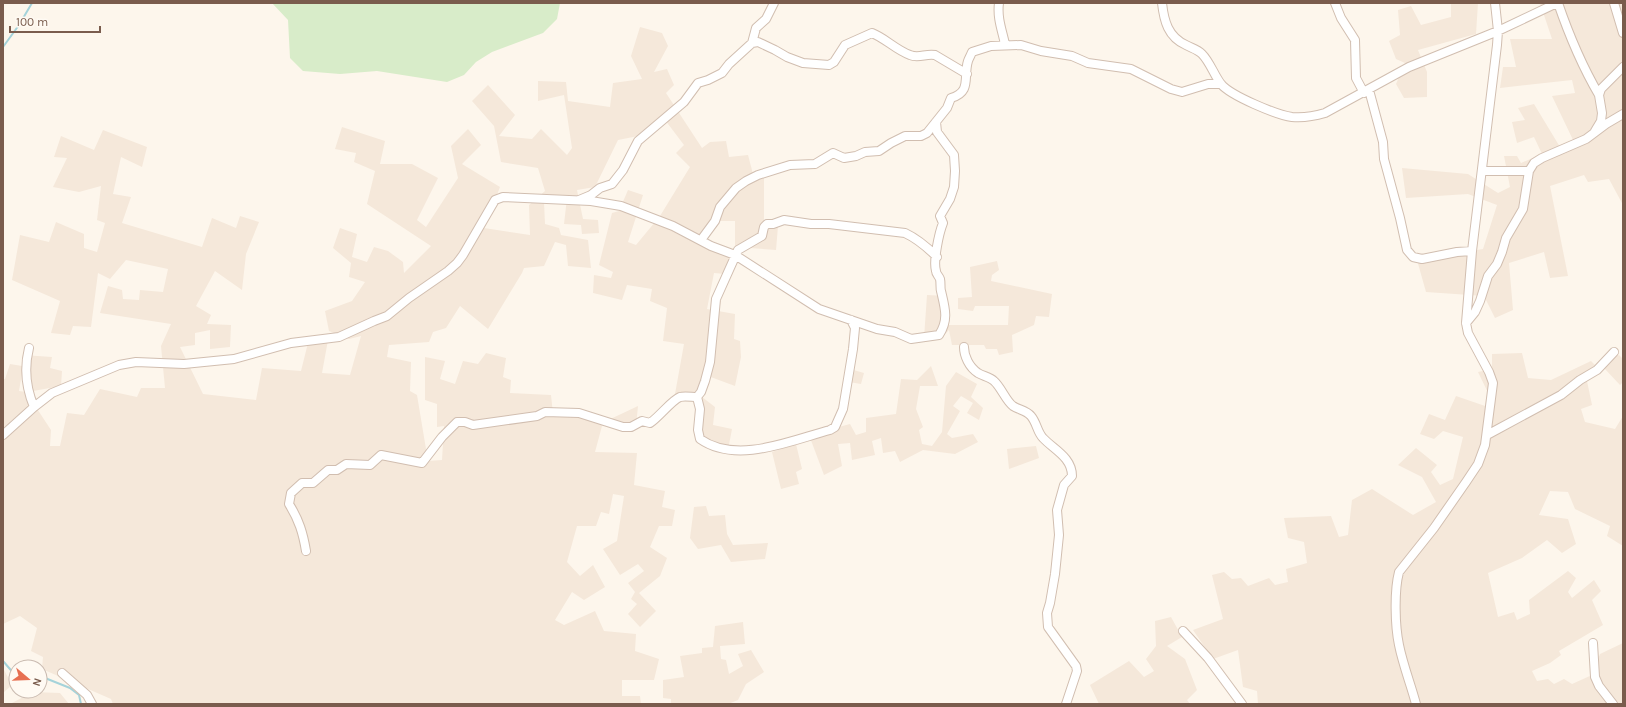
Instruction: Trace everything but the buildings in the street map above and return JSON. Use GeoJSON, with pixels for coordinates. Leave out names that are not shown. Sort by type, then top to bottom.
{"type":"FeatureCollection","features":[{"type":"Feature","properties":{"kind":"street"},"geometry":{"type":"LineString","coordinates":[[577,201],[591,195],[600,188],[612,184],[623,170],[638,141],[684,102],[698,83],[708,80],[722,72],[752,43],[756,28],[766,19],[774,3]]}},
{"type":"Feature","properties":{"kind":"street"},"geometry":{"type":"LineString","coordinates":[[1162,3],[1163,17],[1167,29],[1179,42],[1198,50],[1202,54],[1221,84],[1229,92],[1281,115],[1294,117],[1316,116],[1325,113],[1409,67],[1498,31],[1557,3],[1581,61],[1599,95],[1602,113],[1601,120],[1593,134]]}},
{"type":"Feature","properties":{"kind":"street"},"geometry":{"type":"LineString","coordinates":[[1335,3],[1341,18],[1354,40],[1356,78],[1367,91],[1383,142],[1384,159],[1407,250],[1412,257],[1422,259],[1457,252],[1472,251]]}},
{"type":"Feature","properties":{"kind":"street"},"geometry":{"type":"LineString","coordinates":[[1416,704],[1399,645],[1396,601],[1399,572],[1434,528],[1478,464],[1487,435],[1488,410],[1493,383],[1489,372],[1468,333],[1466,323],[1472,251],[1496,63],[1498,31],[1495,3]]}},
{"type":"Feature","properties":{"kind":"street"},"geometry":{"type":"LineString","coordinates":[[1614,3],[1623,33]]}},
{"type":"Feature","properties":{"kind":"street"},"geometry":{"type":"LineString","coordinates":[[998,4],[998,20],[1003,32],[1005,44]]}},
{"type":"Feature","properties":{"kind":"street"},"geometry":{"type":"LineString","coordinates":[[752,43],[758,42],[786,57],[803,63],[829,65],[834,62],[845,45],[872,33],[882,37],[910,56],[920,57],[935,54],[967,74]]}},
{"type":"Feature","properties":{"kind":"street"},"geometry":{"type":"LineString","coordinates":[[701,240],[714,222],[720,207],[736,188],[758,175],[790,165],[815,164],[833,153],[844,158],[856,156],[865,152],[879,151],[905,136],[921,136],[927,133],[947,108],[951,98],[958,96],[964,87],[968,61],[972,52],[991,46],[1021,44],[1041,52],[1072,56],[1088,63],[1131,69],[1171,89],[1182,92],[1208,84],[1221,84]]}},
{"type":"Feature","properties":{"kind":"street"},"geometry":{"type":"LineString","coordinates":[[1599,95],[1601,89],[1623,67]]}},
{"type":"Feature","properties":{"kind":"street"},"geometry":{"type":"LineString","coordinates":[[1466,323],[1475,312],[1488,276],[1499,258],[1506,238],[1523,209],[1529,171],[1534,163],[1542,158],[1586,140],[1606,124],[1623,114]]}},
{"type":"Feature","properties":{"kind":"street"},"geometry":{"type":"LineString","coordinates":[[3,435],[52,393],[118,365],[128,363],[167,364],[234,359],[291,343],[339,337],[374,320],[387,316],[409,298],[448,272],[463,255],[495,200],[503,197],[591,202],[621,206],[666,224],[735,255],[819,309],[877,329],[895,332],[911,339],[939,336],[944,328],[945,317],[941,280],[936,271],[936,257],[939,233],[943,223],[940,216],[950,199],[954,187],[955,171],[954,155],[938,132],[936,122]]}},
{"type":"Feature","properties":{"kind":"street"},"geometry":{"type":"LineString","coordinates":[[1482,171],[1529,171]]}},
{"type":"Feature","properties":{"kind":"street"},"geometry":{"type":"LineString","coordinates":[[306,551],[302,530],[297,517],[289,504],[291,493],[302,483],[313,483],[328,470],[337,470],[346,464],[370,466],[381,455],[422,463],[442,436],[457,422],[465,422],[473,425],[538,416],[545,412],[579,413],[623,427],[631,427],[642,421],[650,423],[659,417],[680,397],[696,397],[701,392],[706,381],[710,362],[716,299],[738,250],[762,236],[764,226],[767,224],[773,224],[784,220],[905,233],[913,236],[925,245],[936,257]]}},
{"type":"Feature","properties":{"kind":"street"},"geometry":{"type":"LineString","coordinates":[[696,397],[700,409],[698,430],[700,439],[730,450],[767,448],[787,444],[792,440],[830,430],[835,427],[843,409],[855,328],[851,320]]}},
{"type":"Feature","properties":{"kind":"street"},"geometry":{"type":"LineString","coordinates":[[964,347],[964,355],[977,372],[994,381],[1012,405],[1026,412],[1032,417],[1038,432],[1044,439],[1057,449],[1072,472],[1072,476],[1064,485],[1057,510],[1059,535],[1055,574],[1047,613],[1048,627],[1076,666],[1077,671],[1066,704]]}},
{"type":"Feature","properties":{"kind":"street"},"geometry":{"type":"LineString","coordinates":[[29,348],[26,369],[30,396],[34,407]]}},
{"type":"Feature","properties":{"kind":"street"},"geometry":{"type":"LineString","coordinates":[[1487,435],[1561,395],[1580,380],[1597,370],[1614,352]]}},
{"type":"Feature","properties":{"kind":"street"},"geometry":{"type":"LineString","coordinates":[[1183,631],[1208,658],[1242,704]]}},
{"type":"Feature","properties":{"kind":"street"},"geometry":{"type":"LineString","coordinates":[[1592,643],[1595,677],[1599,686],[1613,704]]}},
{"type":"Feature","properties":{"kind":"street"},"geometry":{"type":"LineString","coordinates":[[62,673],[87,695],[92,704]]}},
{"type":"Feature","properties":{"kind":"shaded area"},"geometry":{"type":"Polygon","coordinates":[[[1451,3],[1478,3],[1476,34],[1418,50],[1427,72],[1427,97],[1404,98],[1396,84],[1405,63],[1396,59],[1389,41],[1400,35],[1398,10],[1411,6],[1421,25],[1451,17],[1451,3]]]}},
{"type":"Feature","properties":{"kind":"shaded area"},"geometry":{"type":"Polygon","coordinates":[[[1540,3],[1623,3],[1623,205],[1609,179],[1588,182],[1584,175],[1550,186],[1568,276],[1550,278],[1544,252],[1509,263],[1513,310],[1495,318],[1484,296],[1426,292],[1417,260],[1483,249],[1497,205],[1468,194],[1406,198],[1402,168],[1468,174],[1498,193],[1510,187],[1504,156],[1517,156],[1521,163],[1542,154],[1534,137],[1517,143],[1512,122],[1525,120],[1518,108],[1534,104],[1560,147],[1574,142],[1552,96],[1575,93],[1572,80],[1500,88],[1503,67],[1516,67],[1510,39],[1552,39],[1540,3]]]}},
{"type":"Feature","properties":{"kind":"shaded area"},"geometry":{"type":"Polygon","coordinates":[[[640,27],[662,33],[668,46],[654,72],[667,69],[674,85],[666,93],[702,148],[710,142],[726,141],[729,157],[748,155],[753,174],[764,172],[764,224],[778,226],[776,250],[735,247],[735,221],[719,221],[702,245],[730,258],[725,274],[714,273],[707,309],[735,314],[734,339],[740,341],[741,357],[735,386],[708,376],[702,397],[715,407],[713,425],[732,429],[728,450],[697,440],[702,408],[695,399],[675,394],[684,344],[663,341],[667,308],[650,301],[652,289],[627,285],[622,300],[593,293],[594,275],[611,278],[613,272],[599,265],[612,213],[619,211],[628,190],[643,195],[628,242],[636,245],[660,216],[690,167],[676,153],[684,145],[662,116],[653,133],[618,140],[595,187],[577,190],[583,219],[598,220],[599,233],[582,234],[581,225],[564,224],[567,198],[544,202],[545,224],[559,228],[561,235],[588,240],[591,268],[568,266],[566,245],[555,242],[544,266],[524,268],[488,329],[460,306],[446,328],[433,332],[429,342],[389,345],[387,357],[411,362],[410,391],[417,395],[428,461],[442,460],[444,426],[437,427],[437,404],[425,400],[425,357],[445,361],[440,379],[455,384],[463,361],[478,364],[486,353],[506,358],[503,377],[511,380],[510,393],[551,395],[553,414],[588,414],[602,423],[638,406],[636,426],[602,426],[595,452],[637,453],[634,485],[665,491],[662,507],[675,510],[672,526],[659,526],[650,547],[667,558],[660,576],[639,593],[656,611],[640,627],[628,614],[637,604],[631,599],[635,592],[628,583],[644,571],[638,564],[620,575],[603,549],[617,541],[624,496],[613,494],[609,514],[601,512],[596,526],[577,526],[567,562],[580,576],[593,565],[605,587],[584,600],[572,592],[555,620],[564,625],[595,611],[604,631],[636,634],[635,651],[659,659],[654,680],[622,680],[622,696],[640,696],[641,704],[113,704],[111,699],[48,672],[48,659],[43,659],[43,657],[31,651],[37,628],[20,616],[3,624],[3,379],[5,379],[10,364],[22,366],[23,355],[52,357],[50,368],[62,371],[61,386],[33,391],[31,375],[22,373],[19,391],[26,392],[51,430],[50,446],[60,446],[67,413],[84,415],[100,389],[137,397],[141,388],[165,388],[161,346],[171,324],[100,313],[108,286],[122,290],[123,299],[139,300],[140,290],[163,292],[168,269],[126,260],[110,279],[98,273],[91,327],[73,326],[70,335],[51,333],[60,301],[12,280],[20,235],[49,242],[56,222],[84,234],[84,248],[97,252],[105,223],[97,220],[101,186],[79,192],[53,187],[67,158],[54,157],[61,136],[94,150],[103,130],[147,147],[142,167],[121,157],[113,194],[131,197],[122,223],[202,247],[212,218],[236,228],[240,216],[259,222],[246,254],[242,290],[215,271],[196,306],[211,315],[207,324],[231,325],[230,347],[210,349],[210,330],[195,333],[195,345],[180,347],[203,394],[256,400],[262,368],[301,371],[308,343],[328,340],[322,373],[350,375],[361,336],[349,339],[329,331],[325,311],[352,301],[365,282],[349,277],[351,263],[333,248],[340,228],[357,234],[352,257],[367,262],[374,247],[388,251],[403,262],[404,273],[431,246],[367,204],[375,171],[354,162],[356,153],[335,149],[342,127],[385,141],[380,164],[412,164],[438,178],[417,220],[426,227],[458,178],[451,146],[468,129],[481,145],[462,164],[500,187],[484,228],[530,235],[529,205],[545,191],[538,168],[501,162],[494,126],[472,101],[488,85],[515,115],[499,136],[532,139],[541,129],[567,155],[572,148],[564,95],[538,101],[538,81],[566,82],[568,101],[610,107],[613,83],[642,79],[631,56],[640,27]]]}},
{"type":"Feature","properties":{"kind":"shaded area"},"geometry":{"type":"Polygon","coordinates":[[[997,261],[999,270],[992,275],[991,281],[1052,294],[1049,317],[1036,316],[1034,325],[1012,335],[1013,352],[999,355],[997,349],[986,349],[984,345],[952,345],[949,330],[940,339],[924,338],[927,295],[947,296],[949,325],[1008,325],[1009,306],[975,306],[973,311],[958,309],[958,298],[972,297],[970,267],[997,261]]]}},
{"type":"Feature","properties":{"kind":"shaded area"},"geometry":{"type":"Polygon","coordinates":[[[1522,353],[1528,378],[1551,380],[1591,361],[1597,367],[1619,355],[1623,359],[1623,382],[1620,385],[1604,368],[1587,381],[1592,405],[1581,409],[1585,422],[1615,429],[1623,416],[1623,546],[1607,536],[1610,526],[1575,509],[1568,492],[1550,491],[1539,515],[1568,519],[1576,544],[1562,553],[1547,540],[1522,558],[1488,573],[1498,617],[1514,612],[1517,620],[1530,614],[1529,600],[1568,571],[1576,578],[1568,592],[1572,598],[1594,580],[1601,591],[1592,600],[1603,625],[1559,651],[1561,655],[1550,663],[1532,671],[1537,681],[1548,679],[1554,684],[1564,679],[1572,684],[1592,675],[1600,654],[1623,643],[1623,704],[1258,704],[1257,691],[1243,687],[1238,650],[1213,659],[1193,630],[1223,619],[1212,575],[1224,572],[1232,579],[1241,578],[1248,586],[1269,578],[1275,585],[1288,582],[1286,569],[1307,563],[1304,542],[1288,538],[1284,518],[1331,516],[1339,537],[1348,535],[1352,500],[1372,489],[1413,515],[1436,502],[1422,477],[1398,465],[1416,448],[1437,465],[1431,472],[1440,485],[1453,479],[1463,437],[1443,431],[1434,439],[1420,434],[1429,414],[1445,420],[1456,396],[1488,407],[1492,401],[1478,372],[1492,369],[1492,354],[1522,353]]]}},
{"type":"Feature","properties":{"kind":"shaded area"},"geometry":{"type":"Polygon","coordinates":[[[931,366],[938,386],[920,386],[916,409],[923,427],[919,430],[922,444],[932,446],[942,432],[946,386],[956,372],[977,384],[971,397],[983,408],[979,420],[967,413],[973,403],[961,396],[953,406],[960,411],[947,434],[952,438],[973,434],[978,442],[955,454],[923,450],[900,462],[895,451],[883,453],[881,438],[872,441],[875,455],[852,460],[850,443],[838,444],[842,466],[824,475],[809,435],[850,424],[856,435],[866,432],[866,418],[896,414],[901,379],[917,380],[931,366]]]}},
{"type":"Feature","properties":{"kind":"shaded area"},"geometry":{"type":"Polygon","coordinates":[[[850,369],[864,373],[861,384],[849,382],[850,369]]]}},
{"type":"Feature","properties":{"kind":"shaded area"},"geometry":{"type":"Polygon","coordinates":[[[796,444],[802,469],[796,472],[799,484],[781,489],[772,452],[796,444]]]}},
{"type":"Feature","properties":{"kind":"shaded area"},"geometry":{"type":"Polygon","coordinates":[[[1036,446],[1039,458],[1009,469],[1007,449],[1036,446]]]}},
{"type":"Feature","properties":{"kind":"shaded area"},"geometry":{"type":"Polygon","coordinates":[[[706,506],[709,516],[725,515],[727,534],[733,545],[768,543],[765,559],[731,562],[721,545],[698,549],[690,538],[694,507],[706,506]]]}},
{"type":"Feature","properties":{"kind":"shaded area"},"geometry":{"type":"Polygon","coordinates":[[[1171,617],[1182,637],[1167,646],[1185,659],[1197,690],[1187,700],[1190,704],[1099,704],[1090,685],[1129,661],[1144,677],[1154,671],[1146,659],[1156,646],[1155,621],[1171,617]]]}},
{"type":"Feature","properties":{"kind":"shaded area"},"geometry":{"type":"Polygon","coordinates":[[[743,622],[745,644],[720,646],[721,659],[726,660],[729,674],[743,666],[738,654],[751,650],[764,672],[746,684],[738,700],[728,704],[671,704],[671,699],[663,698],[663,680],[684,677],[680,656],[702,653],[702,648],[713,647],[715,626],[743,622]]]}},
{"type":"Feature","properties":{"kind":"shaded area"},"geometry":{"type":"Polygon","coordinates":[[[3,668],[8,677],[8,689],[3,693],[3,668]]]}},
{"type":"Feature","properties":{"kind":"shaded area"},"geometry":{"type":"Polygon","coordinates":[[[48,693],[60,693],[69,704],[10,704],[20,699],[48,699],[48,693]]]}},
{"type":"Feature","properties":{"kind":"green space"},"geometry":{"type":"Polygon","coordinates":[[[272,3],[560,3],[557,19],[543,33],[492,52],[476,62],[464,75],[447,82],[377,71],[340,74],[303,71],[290,58],[288,20],[272,3]]]}},
{"type":"Feature","properties":{"kind":"waterway"},"geometry":{"type":"LineString","coordinates":[[3,47],[19,25],[32,3]]}},
{"type":"Feature","properties":{"kind":"waterway"},"geometry":{"type":"LineString","coordinates":[[3,661],[8,667]]}},
{"type":"Feature","properties":{"kind":"waterway"},"geometry":{"type":"LineString","coordinates":[[48,679],[70,688],[79,695],[81,704]]}}]}
